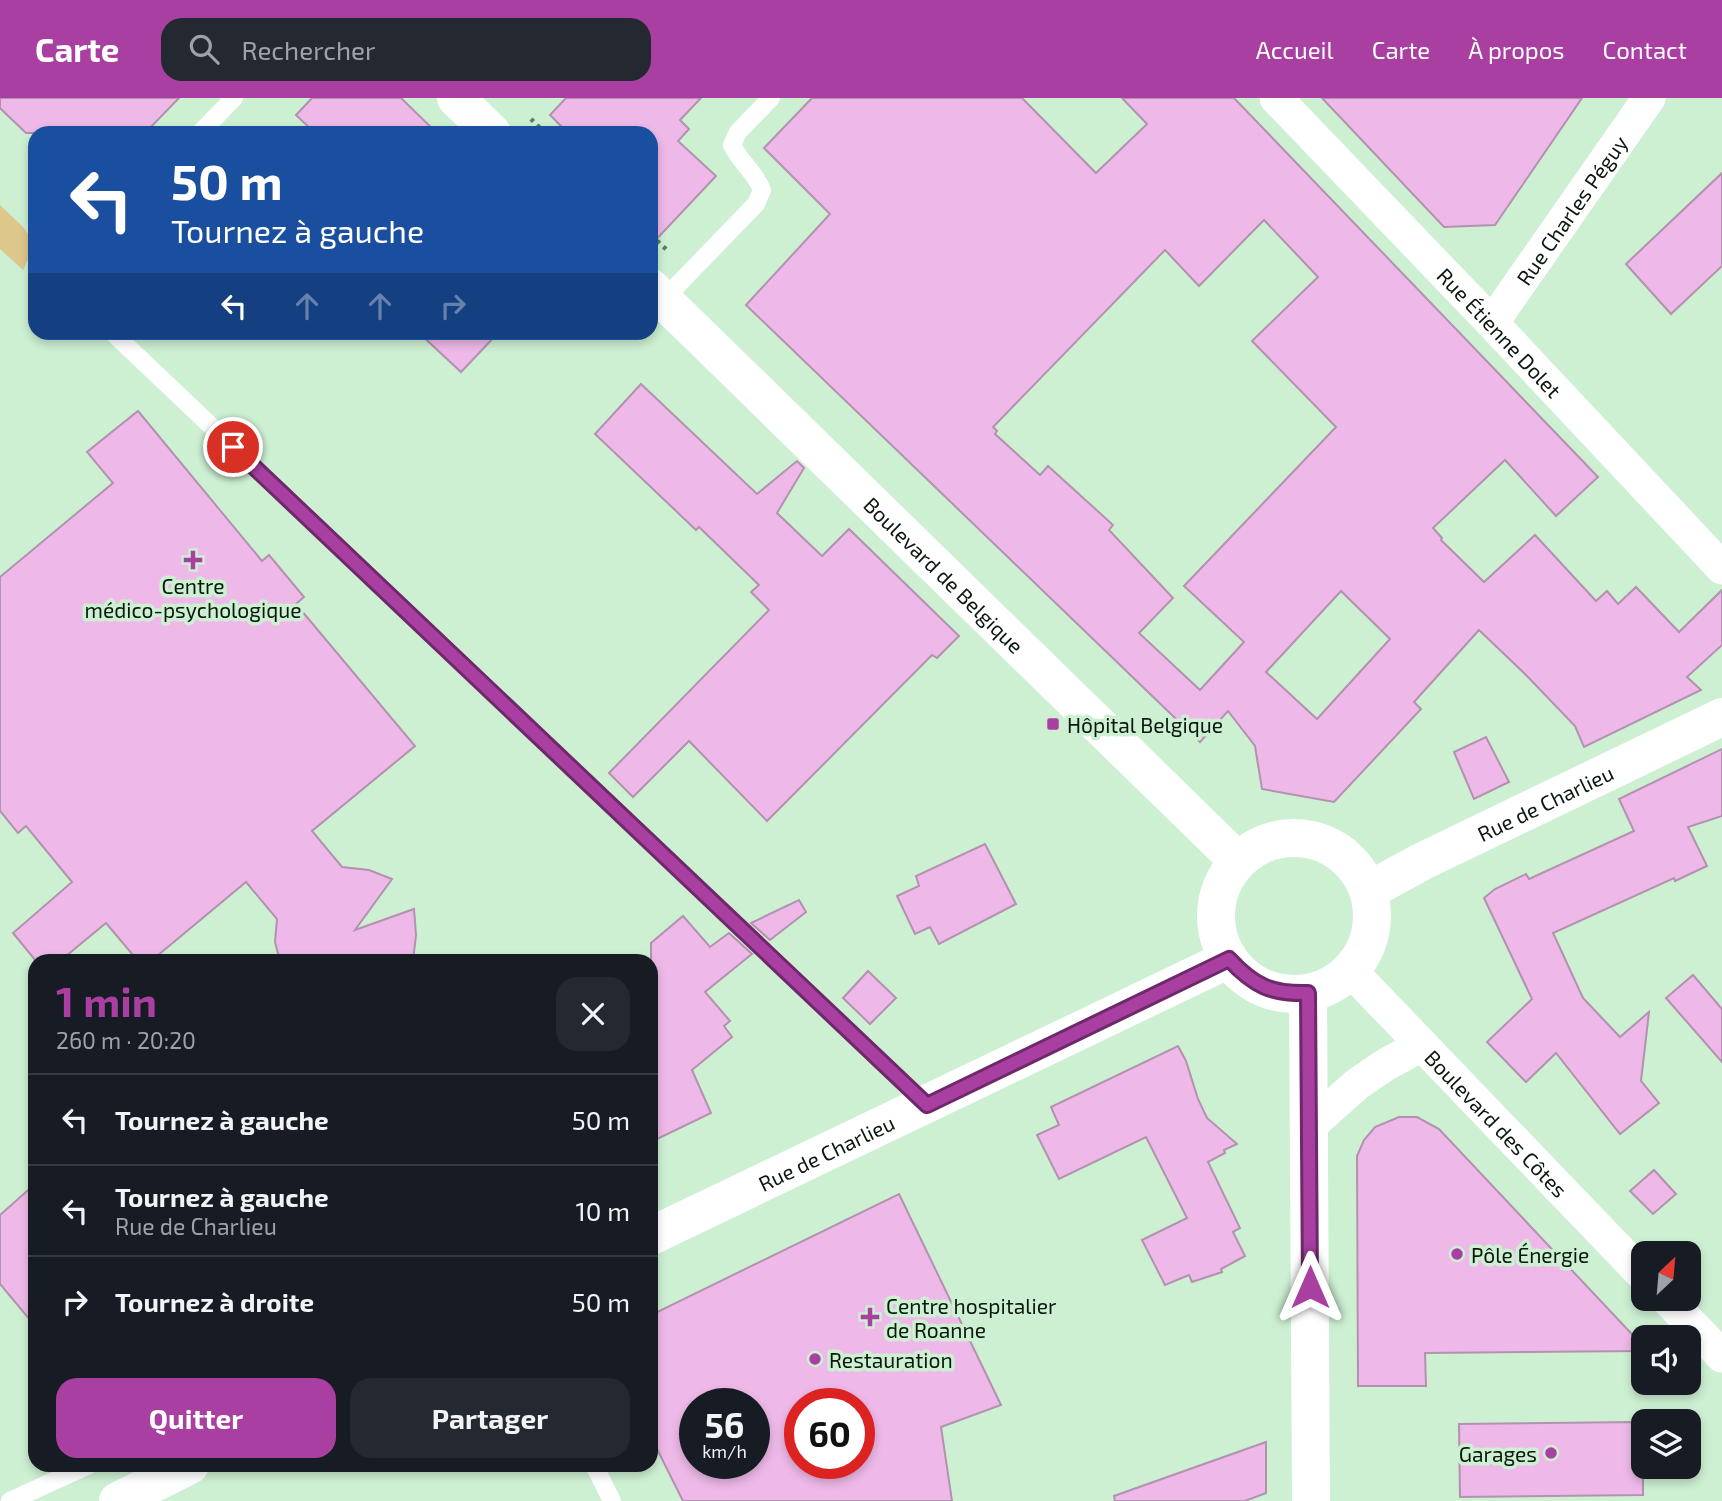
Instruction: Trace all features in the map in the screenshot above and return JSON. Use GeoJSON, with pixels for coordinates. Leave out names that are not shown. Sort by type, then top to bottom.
{"type":"FeatureCollection","features":[{"type":"Feature","properties":{"kind":"main road"},"geometry":{"type":"LineString","coordinates":[[456,98],[485,126]]}},
{"type":"Feature","properties":{"kind":"main road","name":"Boulevard de Belgique"},"geometry":{"type":"LineString","coordinates":[[658,295],[1238,861]]}},
{"type":"Feature","properties":{"kind":"main road","name":"Rue de Charlieu"},"geometry":{"type":"LineString","coordinates":[[1368,891],[1421,862],[1722,717]]}},
{"type":"Feature","properties":{"kind":"main road"},"geometry":{"type":"LineString","coordinates":[[1285,838],[1311,840],[1336,850],[1355,867],[1368,891],[1372,912],[1370,933],[1363,953],[1350,970],[1331,985],[1308,993],[1285,994],[1263,988],[1244,976],[1229,959],[1219,940],[1217,897],[1225,877],[1238,861],[1260,845],[1285,838]]}},
{"type":"Feature","properties":{"kind":"main road","name":"Rue de Charlieu"},"geometry":{"type":"LineString","coordinates":[[658,1233],[1229,959]]}},
{"type":"Feature","properties":{"kind":"main road"},"geometry":{"type":"LineString","coordinates":[[1308,993],[1311,1501]]}},
{"type":"Feature","properties":{"kind":"main road"},"geometry":{"type":"LineString","coordinates":[[118,1501],[176,1472]]}},
{"type":"Feature","properties":{"kind":"street","name":"Rue Étienne Dolet"},"geometry":{"type":"LineString","coordinates":[[1276,98],[1722,568]]}},
{"type":"Feature","properties":{"kind":"street","name":"Rue Charles Péguy"},"geometry":{"type":"LineString","coordinates":[[1492,323],[1649,98]]}},
{"type":"Feature","properties":{"kind":"street","name":"Boulevard des Côtes"},"geometry":{"type":"LineString","coordinates":[[1350,970],[1631,1263]]}},
{"type":"Feature","properties":{"kind":"street"},"geometry":{"type":"LineString","coordinates":[[1309,1127],[1356,1085],[1422,1045]]}},
{"type":"Feature","properties":{"kind":"street"},"geometry":{"type":"LineString","coordinates":[[1679,1311],[1722,1356]]}},
{"type":"Feature","properties":{"kind":"lane"},"geometry":{"type":"LineString","coordinates":[[207,126],[234,98]]}},
{"type":"Feature","properties":{"kind":"lane"},"geometry":{"type":"LineString","coordinates":[[658,293],[757,204],[762,190],[757,176],[738,157],[732,145],[738,132],[771,98]]}},
{"type":"Feature","properties":{"kind":"lane"},"geometry":{"type":"LineString","coordinates":[[120,340],[927,1105]]}},
{"type":"Feature","properties":{"kind":"lane"},"geometry":{"type":"LineString","coordinates":[[10,1501],[74,1472]]}},
{"type":"Feature","properties":{"kind":"lane"},"geometry":{"type":"LineString","coordinates":[[598,1472],[612,1501]]}},
{"type":"Feature","properties":{"kind":"shaded area"},"geometry":{"type":"Polygon","coordinates":[[[0,205],[28,234],[28,259],[23,270],[0,249],[0,205]]]}},
{"type":"Feature","properties":{"kind":"building"},"geometry":{"type":"Polygon","coordinates":[[[0,98],[179,98],[152,126],[28,126],[28,133],[0,108],[0,98]]]}},
{"type":"Feature","properties":{"kind":"building"},"geometry":{"type":"Polygon","coordinates":[[[312,98],[401,98],[430,126],[308,126],[296,115],[312,98]]]}},
{"type":"Feature","properties":{"kind":"building"},"geometry":{"type":"Polygon","coordinates":[[[566,98],[701,98],[680,120],[689,129],[678,141],[716,176],[658,238],[658,126],[561,126],[550,115],[566,98]]]}},
{"type":"Feature","properties":{"kind":"building"},"geometry":{"type":"Polygon","coordinates":[[[812,98],[1022,98],[1096,173],[1147,124],[1122,98],[1234,98],[1598,477],[1556,516],[1505,460],[1433,528],[1441,540],[1484,582],[1535,535],[1596,601],[1607,591],[1618,604],[1636,587],[1679,632],[1722,590],[1722,645],[1687,677],[1701,690],[1584,747],[1575,726],[1479,630],[1414,702],[1421,709],[1334,802],[1262,789],[1255,746],[1228,711],[1200,742],[746,305],[830,214],[764,148],[812,98]],[[1264,220],[1199,286],[1165,250],[993,427],[997,431],[995,434],[1040,475],[1048,466],[1113,525],[1109,530],[1173,598],[1139,633],[1200,690],[1244,642],[1184,586],[1336,427],[1252,341],[1318,277],[1264,220]],[[1341,591],[1266,672],[1317,719],[1390,639],[1341,591]]]}},
{"type":"Feature","properties":{"kind":"building"},"geometry":{"type":"Polygon","coordinates":[[[1322,98],[1582,98],[1495,225],[1444,227],[1322,98]]]}},
{"type":"Feature","properties":{"kind":"building"},"geometry":{"type":"Polygon","coordinates":[[[1722,173],[1722,266],[1671,314],[1626,264],[1722,173]]]}},
{"type":"Feature","properties":{"kind":"building"},"geometry":{"type":"Polygon","coordinates":[[[427,340],[491,340],[461,372],[427,340]]]}},
{"type":"Feature","properties":{"kind":"building"},"geometry":{"type":"Polygon","coordinates":[[[641,384],[757,494],[797,461],[804,468],[777,513],[822,556],[849,529],[959,636],[937,658],[932,655],[767,821],[689,741],[633,797],[609,773],[769,610],[751,592],[759,585],[699,527],[696,530],[595,434],[641,384]]]}},
{"type":"Feature","properties":{"kind":"building"},"geometry":{"type":"Polygon","coordinates":[[[138,411],[262,561],[269,555],[304,597],[296,604],[415,746],[312,831],[342,867],[369,870],[392,879],[355,930],[414,909],[416,935],[414,954],[278,954],[275,942],[277,919],[246,882],[159,954],[132,954],[106,923],[68,954],[30,954],[13,933],[72,882],[26,826],[18,833],[0,811],[0,577],[113,483],[87,452],[138,411]]]}},
{"type":"Feature","properties":{"kind":"building"},"geometry":{"type":"Polygon","coordinates":[[[1486,737],[1509,782],[1474,799],[1454,752],[1486,737]]]}},
{"type":"Feature","properties":{"kind":"building"},"geometry":{"type":"Polygon","coordinates":[[[1722,749],[1722,816],[1688,827],[1707,866],[1675,881],[1674,878],[1553,933],[1583,998],[1620,1037],[1649,1012],[1641,1081],[1659,1103],[1620,1134],[1556,1053],[1526,1082],[1487,1042],[1532,999],[1484,898],[1495,889],[1526,874],[1529,879],[1634,831],[1619,799],[1722,749]]]}},
{"type":"Feature","properties":{"kind":"building"},"geometry":{"type":"Polygon","coordinates":[[[985,844],[1016,904],[939,944],[930,927],[915,934],[897,896],[919,886],[916,876],[985,844]]]}},
{"type":"Feature","properties":{"kind":"building"},"geometry":{"type":"Polygon","coordinates":[[[799,900],[806,912],[770,940],[751,923],[799,900]]]}},
{"type":"Feature","properties":{"kind":"building"},"geometry":{"type":"Polygon","coordinates":[[[683,916],[710,947],[729,933],[752,954],[705,992],[730,1021],[724,1026],[732,1037],[692,1070],[711,1113],[658,1139],[658,954],[651,954],[651,943],[683,916]]]}},
{"type":"Feature","properties":{"kind":"building"},"geometry":{"type":"Polygon","coordinates":[[[868,971],[896,998],[870,1024],[843,998],[868,971]]]}},
{"type":"Feature","properties":{"kind":"building"},"geometry":{"type":"Polygon","coordinates":[[[1693,975],[1722,1009],[1722,1062],[1666,998],[1693,975]]]}},
{"type":"Feature","properties":{"kind":"building"},"geometry":{"type":"Polygon","coordinates":[[[1178,1046],[1207,1118],[1237,1144],[1208,1162],[1240,1228],[1233,1232],[1245,1256],[1221,1269],[1222,1272],[1192,1282],[1189,1275],[1165,1285],[1142,1240],[1187,1218],[1146,1137],[1059,1179],[1037,1135],[1059,1125],[1051,1107],[1178,1046]]]}},
{"type":"Feature","properties":{"kind":"building","name":"Pôle Énergie"},"geometry":{"type":"Polygon","coordinates":[[[1399,1117],[1417,1117],[1439,1129],[1631,1333],[1631,1351],[1425,1353],[1426,1386],[1358,1386],[1357,1156],[1364,1140],[1375,1127],[1399,1117]]]}},
{"type":"Feature","properties":{"kind":"building"},"geometry":{"type":"Polygon","coordinates":[[[1654,1170],[1676,1194],[1653,1214],[1630,1191],[1654,1170]]]}},
{"type":"Feature","properties":{"kind":"building"},"geometry":{"type":"Polygon","coordinates":[[[28,1190],[28,1318],[0,1284],[0,1215],[28,1190]]]}},
{"type":"Feature","properties":{"kind":"building","name":"Restauration"},"geometry":{"type":"Polygon","coordinates":[[[899,1194],[1001,1405],[941,1427],[952,1501],[683,1501],[658,1451],[658,1312],[899,1194]]]}},
{"type":"Feature","properties":{"kind":"building","name":"Garages"},"geometry":{"type":"Polygon","coordinates":[[[1631,1422],[1631,1479],[1643,1479],[1643,1495],[1460,1497],[1459,1424],[1631,1422]]]}},
{"type":"Feature","properties":{"kind":"building"},"geometry":{"type":"Polygon","coordinates":[[[1266,1442],[1266,1493],[1245,1501],[1115,1501],[1114,1496],[1266,1442]]]}},
{"type":"Feature","properties":{"kind":"place","name":"Centre médico-psychologique"},"geometry":{"type":"Point","coordinates":[193,560]}},
{"type":"Feature","properties":{"kind":"place","name":"Hôpital Belgique"},"geometry":{"type":"Point","coordinates":[1053,724]}},
{"type":"Feature","properties":{"kind":"place","name":"Pôle Énergie"},"geometry":{"type":"Point","coordinates":[1457,1254]}},
{"type":"Feature","properties":{"kind":"place","name":"Centre hospitalier de Roanne"},"geometry":{"type":"Point","coordinates":[870,1317]}},
{"type":"Feature","properties":{"kind":"place","name":"Restauration"},"geometry":{"type":"Point","coordinates":[815,1359]}},
{"type":"Feature","properties":{"kind":"place","name":"Garages"},"geometry":{"type":"Point","coordinates":[1551,1453]}},
{"type":"Feature","properties":{"kind":"route"},"geometry":{"type":"LineString","coordinates":[[233,447],[927,1105],[1229,959],[1244,976],[1263,988],[1285,994],[1308,993],[1310,1287]]}}]}
